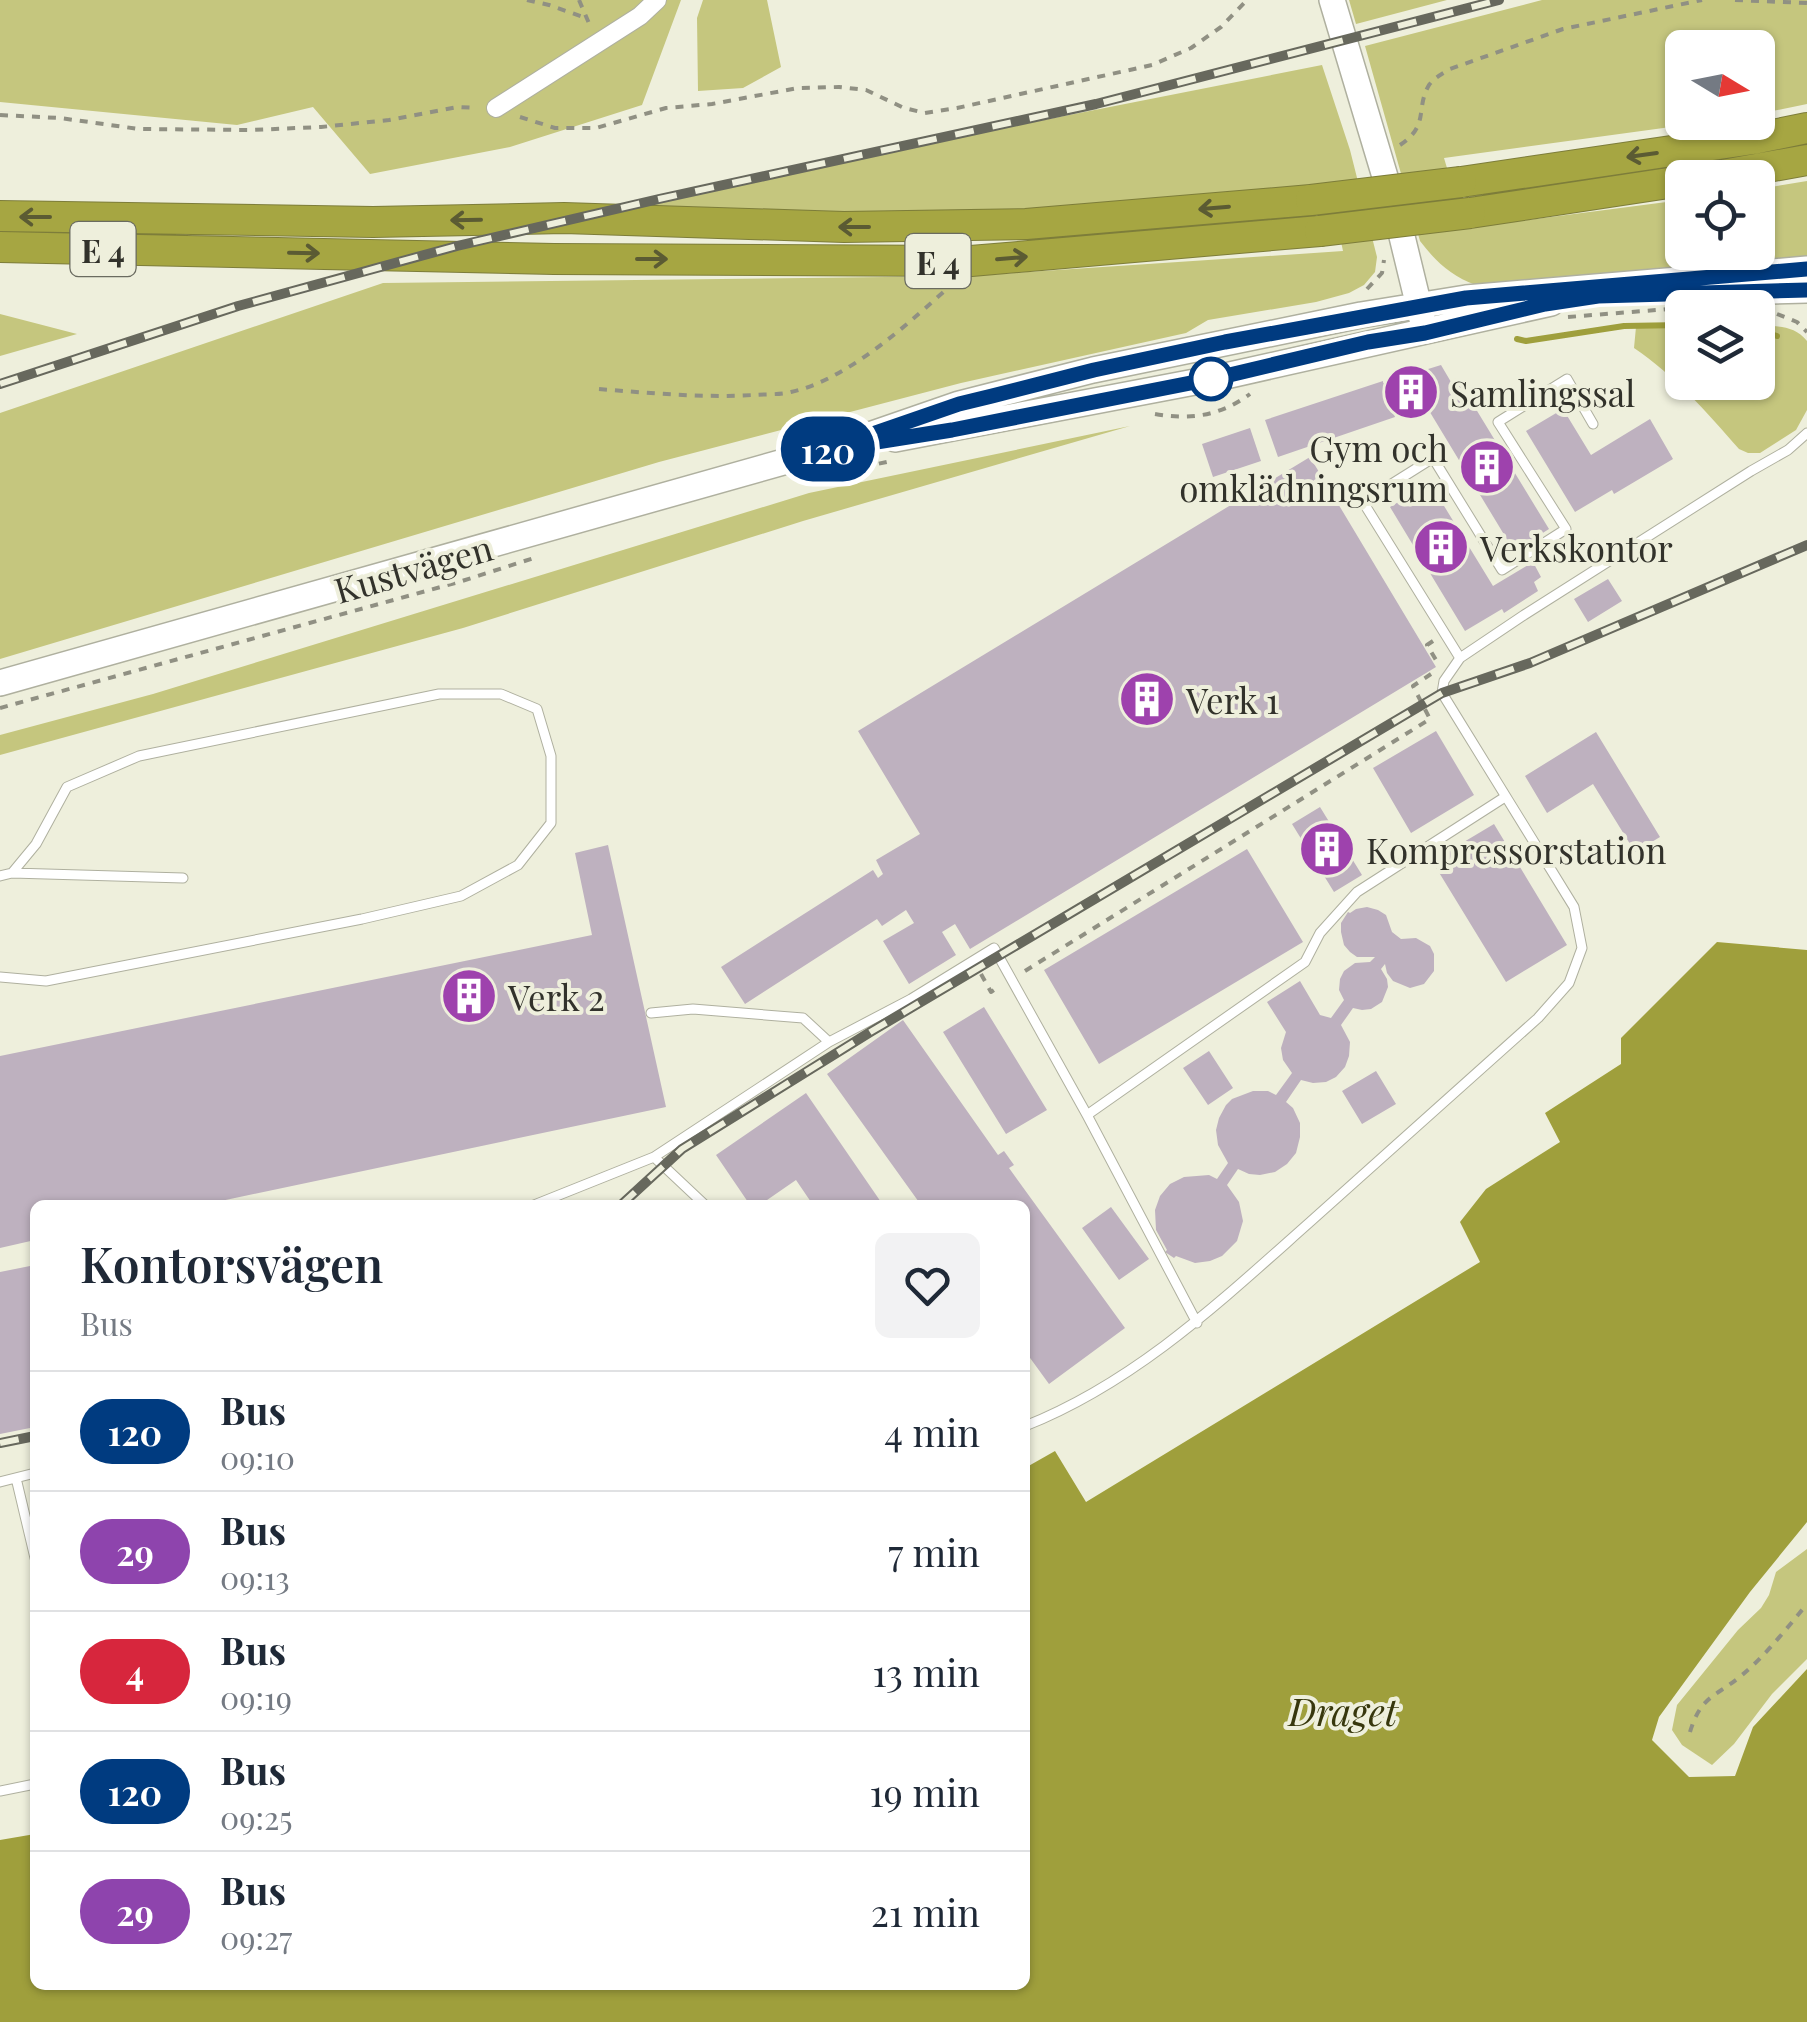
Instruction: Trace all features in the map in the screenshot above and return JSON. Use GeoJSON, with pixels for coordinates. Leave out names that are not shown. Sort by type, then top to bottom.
{"type":"FeatureCollection","features":[{"type":"Feature","properties":{"kind":"highway","name":"E 4"},"geometry":{"type":"LineString","coordinates":[[0,216],[373,222],[564,218],[844,228],[1026,224],[1311,200],[1461,182],[1807,128]]}},
{"type":"Feature","properties":{"kind":"highway"},"geometry":{"type":"LineString","coordinates":[[1775,166],[1807,160]]}},
{"type":"Feature","properties":{"kind":"highway","name":"E 4"},"geometry":{"type":"LineString","coordinates":[[0,248],[971,261],[1320,231],[1665,183]]}},
{"type":"Feature","properties":{"kind":"main road"},"geometry":{"type":"LineString","coordinates":[[1332,0],[1398,220],[1425,333]]}},
{"type":"Feature","properties":{"kind":"main road","name":"Kustvägen"},"geometry":{"type":"LineString","coordinates":[[825,463],[959,404],[1244,338],[1503,294],[1807,270]]}},
{"type":"Feature","properties":{"kind":"main road","name":"Kustvägen"},"geometry":{"type":"LineString","coordinates":[[0,683],[952,430],[1221,377],[1545,304],[1598,296],[1807,290]]}},
{"type":"Feature","properties":{"kind":"street"},"geometry":{"type":"LineString","coordinates":[[496,108],[640,16],[658,0]]}},
{"type":"Feature","properties":{"kind":"lane"},"geometry":{"type":"LineString","coordinates":[[1460,658],[1364,502],[1434,458],[1502,570],[1566,530],[1498,422],[1567,379],[1593,424]]}},
{"type":"Feature","properties":{"kind":"lane"},"geometry":{"type":"LineString","coordinates":[[1030,1424],[1128,1372],[1197,1323],[1538,1018],[1569,983],[1582,948],[1574,908],[1442,693],[1444,681],[1460,658],[1788,450],[1807,434]]}},
{"type":"Feature","properties":{"kind":"lane"},"geometry":{"type":"LineString","coordinates":[[0,978],[46,982],[461,896],[518,865],[552,823],[550,756],[538,709],[500,694],[439,694],[139,756],[67,787],[36,844],[12,872]]}},
{"type":"Feature","properties":{"kind":"lane"},"geometry":{"type":"LineString","coordinates":[[1087,1115],[1305,962],[1320,933],[1357,892],[1505,797]]}},
{"type":"Feature","properties":{"kind":"lane"},"geometry":{"type":"LineString","coordinates":[[0,876],[12,872],[183,878]]}},
{"type":"Feature","properties":{"kind":"lane"},"geometry":{"type":"LineString","coordinates":[[546,1200],[654,1157],[828,1042],[994,948],[1197,1323]]}},
{"type":"Feature","properties":{"kind":"lane"},"geometry":{"type":"LineString","coordinates":[[651,1013],[692,1010],[803,1018],[828,1042]]}},
{"type":"Feature","properties":{"kind":"lane"},"geometry":{"type":"LineString","coordinates":[[654,1157],[699,1200]]}},
{"type":"Feature","properties":{"kind":"lane"},"geometry":{"type":"LineString","coordinates":[[0,1482],[30,1474]]}},
{"type":"Feature","properties":{"kind":"lane"},"geometry":{"type":"LineString","coordinates":[[16,1478],[30,1537]]}},
{"type":"Feature","properties":{"kind":"lane"},"geometry":{"type":"LineString","coordinates":[[0,1791],[30,1785]]}},
{"type":"Feature","properties":{"kind":"path"},"geometry":{"type":"LineString","coordinates":[[527,0],[586,18]]}},
{"type":"Feature","properties":{"kind":"path"},"geometry":{"type":"LineString","coordinates":[[580,0],[598,44]]}},
{"type":"Feature","properties":{"kind":"path"},"geometry":{"type":"LineString","coordinates":[[0,115],[60,118],[139,129],[251,130],[389,120],[458,107],[496,108],[555,128],[596,128],[666,108],[798,88],[840,87],[866,90],[925,113],[1152,65],[1191,48],[1221,27],[1247,0]]}},
{"type":"Feature","properties":{"kind":"path"},"geometry":{"type":"LineString","coordinates":[[1378,156],[1416,133],[1427,88],[1450,69],[1563,29],[1702,0]]}},
{"type":"Feature","properties":{"kind":"path"},"geometry":{"type":"LineString","coordinates":[[1735,0],[1807,3]]}},
{"type":"Feature","properties":{"kind":"path"},"geometry":{"type":"LineString","coordinates":[[599,389],[686,396],[791,392],[833,376],[872,351],[954,283]]}},
{"type":"Feature","properties":{"kind":"path"},"geometry":{"type":"LineString","coordinates":[[1556,318],[1665,309]]}},
{"type":"Feature","properties":{"kind":"path"},"geometry":{"type":"LineString","coordinates":[[1775,314],[1798,322],[1807,332]]}},
{"type":"Feature","properties":{"kind":"path"},"geometry":{"type":"LineString","coordinates":[[1147,412],[1189,417],[1220,412],[1250,394]]}},
{"type":"Feature","properties":{"kind":"path"},"geometry":{"type":"LineString","coordinates":[[825,463],[898,460]]}},
{"type":"Feature","properties":{"kind":"path"},"geometry":{"type":"LineString","coordinates":[[0,708],[549,553]]}},
{"type":"Feature","properties":{"kind":"path"},"geometry":{"type":"LineString","coordinates":[[974,960],[992,992],[1430,719],[1413,686],[1440,668],[1427,644],[1444,633]]}},
{"type":"Feature","properties":{"kind":"path"},"geometry":{"type":"LineString","coordinates":[[1690,1732],[1699,1708],[1742,1674],[1807,1604]]}},
{"type":"Feature","properties":{"kind":"green space"},"geometry":{"type":"Polygon","coordinates":[[[0,0],[681,0],[642,105],[510,147],[370,174],[313,107],[237,125],[0,102],[0,0]]]}},
{"type":"Feature","properties":{"kind":"green space"},"geometry":{"type":"Polygon","coordinates":[[[703,0],[767,0],[781,67],[743,88],[698,91],[697,18],[703,0]]]}},
{"type":"Feature","properties":{"kind":"green space"},"geometry":{"type":"Polygon","coordinates":[[[1349,0],[1447,0],[1356,24],[1349,0]]]}},
{"type":"Feature","properties":{"kind":"green space"},"geometry":{"type":"Polygon","coordinates":[[[1542,0],[1807,0],[1807,104],[1775,111],[1775,30],[1665,30],[1665,128],[1444,158],[1465,228],[1665,202],[1665,270],[1702,270],[1476,285],[1438,262],[1420,241],[1365,46],[1542,0]]]}},
{"type":"Feature","properties":{"kind":"green space"},"geometry":{"type":"Polygon","coordinates":[[[1322,65],[1350,150],[1377,257],[1375,272],[1364,285],[1349,293],[1208,320],[1186,333],[961,383],[659,462],[0,659],[0,413],[383,283],[969,276],[1343,251],[1330,191],[1019,213],[844,217],[607,210],[1322,65]]]}},
{"type":"Feature","properties":{"kind":"green space"},"geometry":{"type":"Polygon","coordinates":[[[1807,181],[1807,263],[1775,265],[1775,186],[1807,181]]]}},
{"type":"Feature","properties":{"kind":"green space"},"geometry":{"type":"Polygon","coordinates":[[[0,314],[77,334],[0,356],[0,314]]]}},
{"type":"Feature","properties":{"kind":"green space"},"geometry":{"type":"Polygon","coordinates":[[[1665,326],[1665,372],[1634,348],[1636,327],[1665,326]]]}},
{"type":"Feature","properties":{"kind":"green space"},"geometry":{"type":"Polygon","coordinates":[[[1775,327],[1797,332],[1807,341],[1807,410],[1796,430],[1760,453],[1739,449],[1694,400],[1775,400],[1775,327]]]}},
{"type":"Feature","properties":{"kind":"green space"},"geometry":{"type":"Polygon","coordinates":[[[1130,426],[803,521],[463,628],[0,755],[0,735],[153,694],[809,493],[1130,426]]]}},
{"type":"Feature","properties":{"kind":"green space"},"geometry":{"type":"Polygon","coordinates":[[[1807,1549],[1807,1659],[1712,1765],[1682,1745],[1672,1730],[1677,1705],[1761,1608],[1776,1572],[1807,1549]]]}},
{"type":"Feature","properties":{"kind":"water","name":"Draget"},"geometry":{"type":"Polygon","coordinates":[[[1717,942],[1807,950],[1807,1522],[1750,1592],[1659,1717],[1652,1740],[1689,1777],[1735,1776],[1753,1727],[1807,1669],[1807,2022],[0,2022],[0,1840],[30,1835],[30,1990],[1030,1990],[1030,1465],[1055,1451],[1086,1502],[1480,1262],[1460,1222],[1486,1189],[1560,1142],[1545,1113],[1621,1064],[1621,1038],[1717,942]]]}},
{"type":"Feature","properties":{"kind":"building"},"geometry":{"type":"Polygon","coordinates":[[[1441,365],[1451,382],[1457,378],[1549,529],[1514,551],[1425,404],[1278,457],[1265,420],[1441,365]]]}},
{"type":"Feature","properties":{"kind":"building"},"geometry":{"type":"Polygon","coordinates":[[[1563,409],[1591,455],[1650,419],[1673,459],[1575,512],[1526,431],[1563,409]]]}},
{"type":"Feature","properties":{"kind":"building"},"geometry":{"type":"Polygon","coordinates":[[[1250,428],[1261,461],[1213,477],[1202,444],[1250,428]]]}},
{"type":"Feature","properties":{"kind":"building","name":"Verk 1"},"geometry":{"type":"Polygon","coordinates":[[[1310,457],[1436,667],[970,949],[955,924],[942,932],[956,955],[909,984],[883,941],[914,923],[906,910],[882,926],[877,919],[745,1004],[721,967],[873,870],[878,878],[883,874],[876,860],[920,834],[858,731],[1310,457]]]}},
{"type":"Feature","properties":{"kind":"building","name":"Verkskontor"},"geometry":{"type":"Polygon","coordinates":[[[1430,483],[1493,586],[1533,562],[1541,577],[1534,582],[1538,591],[1465,631],[1390,507],[1430,483]]]}},
{"type":"Feature","properties":{"kind":"building"},"geometry":{"type":"Polygon","coordinates":[[[1608,579],[1622,601],[1588,622],[1574,599],[1608,579]]]}},
{"type":"Feature","properties":{"kind":"building"},"geometry":{"type":"Polygon","coordinates":[[[1436,731],[1474,795],[1411,833],[1373,768],[1436,731]]]}},
{"type":"Feature","properties":{"kind":"building"},"geometry":{"type":"Polygon","coordinates":[[[1596,732],[1660,837],[1635,852],[1593,784],[1547,813],[1525,776],[1596,732]]]}},
{"type":"Feature","properties":{"kind":"building","name":"Kompressorstation"},"geometry":{"type":"Polygon","coordinates":[[[1320,807],[1362,875],[1334,892],[1292,824],[1320,807]]]}},
{"type":"Feature","properties":{"kind":"building"},"geometry":{"type":"Polygon","coordinates":[[[1494,824],[1567,945],[1506,982],[1432,861],[1494,824]]]}},
{"type":"Feature","properties":{"kind":"building","name":"Verk 2"},"geometry":{"type":"Polygon","coordinates":[[[608,845],[666,1107],[226,1200],[30,1200],[30,1241],[0,1248],[0,1056],[592,935],[575,853],[608,845]]]}},
{"type":"Feature","properties":{"kind":"building"},"geometry":{"type":"Polygon","coordinates":[[[1247,849],[1303,942],[1099,1064],[1044,970],[1247,849]]]}},
{"type":"Feature","properties":{"kind":"building"},"geometry":{"type":"Polygon","coordinates":[[[1367,907],[1386,915],[1392,932],[1401,939],[1416,938],[1430,946],[1434,971],[1424,984],[1410,988],[1393,981],[1385,964],[1381,969],[1388,987],[1382,1002],[1371,1009],[1353,1008],[1341,1025],[1350,1042],[1345,1067],[1326,1082],[1301,1080],[1286,1102],[1300,1123],[1296,1153],[1275,1172],[1260,1175],[1238,1169],[1227,1185],[1239,1202],[1243,1221],[1237,1241],[1222,1256],[1210,1261],[1195,1263],[1174,1258],[1165,1252],[1156,1230],[1155,1210],[1160,1196],[1170,1184],[1184,1177],[1209,1175],[1217,1179],[1228,1163],[1218,1145],[1216,1130],[1226,1105],[1253,1091],[1276,1095],[1292,1073],[1283,1060],[1281,1048],[1286,1032],[1267,1002],[1300,981],[1320,1015],[1331,1018],[1344,1000],[1339,990],[1344,971],[1375,957],[1357,957],[1350,952],[1341,932],[1348,912],[1367,907]]]}},
{"type":"Feature","properties":{"kind":"building"},"geometry":{"type":"Polygon","coordinates":[[[984,1007],[1047,1110],[1006,1134],[943,1032],[984,1007]]]}},
{"type":"Feature","properties":{"kind":"building"},"geometry":{"type":"Polygon","coordinates":[[[903,1020],[998,1155],[1004,1151],[1014,1165],[1009,1168],[1125,1328],[1049,1384],[1030,1358],[1030,1200],[917,1200],[827,1074],[903,1020]]]}},
{"type":"Feature","properties":{"kind":"building"},"geometry":{"type":"Polygon","coordinates":[[[1209,1051],[1233,1088],[1208,1105],[1183,1068],[1209,1051]]]}},
{"type":"Feature","properties":{"kind":"building"},"geometry":{"type":"Polygon","coordinates":[[[1376,1071],[1396,1104],[1362,1124],[1342,1091],[1376,1071]]]}},
{"type":"Feature","properties":{"kind":"building"},"geometry":{"type":"Polygon","coordinates":[[[806,1093],[880,1200],[810,1200],[796,1180],[767,1200],[747,1200],[716,1155],[806,1093]]]}},
{"type":"Feature","properties":{"kind":"building"},"geometry":{"type":"Polygon","coordinates":[[[1111,1207],[1149,1259],[1119,1280],[1082,1228],[1111,1207]]]}},
{"type":"Feature","properties":{"kind":"building"},"geometry":{"type":"Polygon","coordinates":[[[30,1266],[30,1428],[0,1434],[0,1272],[30,1266]]]}},
{"type":"Feature","properties":{"kind":"waterway"},"geometry":{"type":"LineString","coordinates":[[1517,339],[1526,341],[1624,326],[1665,325]]}},
{"type":"Feature","properties":{"kind":"railway"},"geometry":{"type":"LineString","coordinates":[[0,384],[238,306],[457,246],[1096,104],[1499,0]]}},
{"type":"Feature","properties":{"kind":"railway"},"geometry":{"type":"LineString","coordinates":[[626,1200],[682,1149],[872,1031],[1442,693],[1530,663],[1807,545]]}},
{"type":"Feature","properties":{"kind":"railway"},"geometry":{"type":"LineString","coordinates":[[0,1443],[30,1437]]}},
{"type":"Feature","properties":{"kind":"bus line","name":"120"},"geometry":{"type":"LineString","coordinates":[[1807,269],[1540,290],[1362,315],[1094,370],[959,404],[826,450],[952,430],[1221,377],[1545,304],[1598,296],[1807,290]]}},
{"type":"Feature","properties":{"kind":"place","name":"Samlingssal"},"geometry":{"type":"Point","coordinates":[1411,392]}},
{"type":"Feature","properties":{"kind":"place","name":"Gym och omklädningsrum"},"geometry":{"type":"Point","coordinates":[1487,467]}},
{"type":"Feature","properties":{"kind":"place","name":"Verkskontor"},"geometry":{"type":"Point","coordinates":[1441,547]}},
{"type":"Feature","properties":{"kind":"place","name":"Verk 1"},"geometry":{"type":"Point","coordinates":[1147,699]}},
{"type":"Feature","properties":{"kind":"place","name":"Kompressorstation"},"geometry":{"type":"Point","coordinates":[1327,849]}},
{"type":"Feature","properties":{"kind":"place","name":"Verk 2"},"geometry":{"type":"Point","coordinates":[469,996]}}]}
